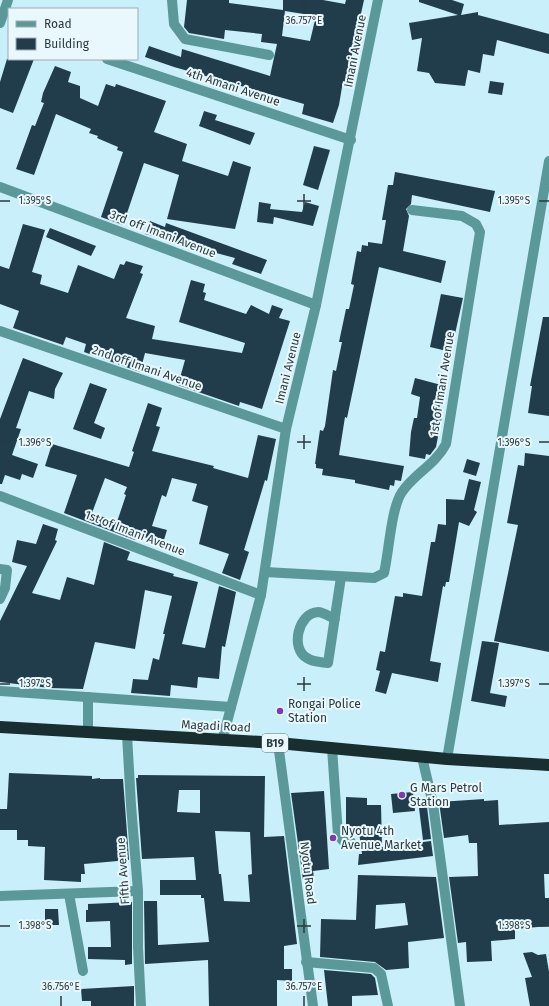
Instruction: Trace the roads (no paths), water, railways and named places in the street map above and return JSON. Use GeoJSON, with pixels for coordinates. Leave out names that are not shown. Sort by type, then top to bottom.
{"type":"FeatureCollection","features":[{"type":"Feature","properties":{"kind":"highway","name":"Magadi Road"},"geometry":{"type":"LineString","coordinates":[[0,727],[222,741],[278,743],[446,759],[549,766]]}},
{"type":"Feature","properties":{"kind":"street"},"geometry":{"type":"LineString","coordinates":[[0,24],[8,0]]}},
{"type":"Feature","properties":{"kind":"street"},"geometry":{"type":"LineString","coordinates":[[172,0],[174,24],[185,39],[269,55]]}},
{"type":"Feature","properties":{"kind":"street","name":"Imani Avenue"},"geometry":{"type":"LineString","coordinates":[[222,741],[261,595],[286,430],[316,305],[351,140],[378,0]]}},
{"type":"Feature","properties":{"kind":"street","name":"4th Amani Avenue"},"geometry":{"type":"LineString","coordinates":[[109,60],[351,140]]}},
{"type":"Feature","properties":{"kind":"street"},"geometry":{"type":"LineString","coordinates":[[446,759],[549,161]]}},
{"type":"Feature","properties":{"kind":"street","name":"3rd off Imani Avenue"},"geometry":{"type":"LineString","coordinates":[[0,187],[316,305]]}},
{"type":"Feature","properties":{"kind":"street","name":"1st of Imani Avenue"},"geometry":{"type":"LineString","coordinates":[[265,572],[374,578],[384,573],[397,504],[402,492],[440,456],[446,444],[480,232],[476,224],[462,216],[412,210]]}},
{"type":"Feature","properties":{"kind":"street","name":"2nd off Imani Avenue"},"geometry":{"type":"LineString","coordinates":[[0,331],[286,430]]}},
{"type":"Feature","properties":{"kind":"street","name":"1st of Imani Avenue"},"geometry":{"type":"LineString","coordinates":[[0,496],[261,595]]}},
{"type":"Feature","properties":{"kind":"street"},"geometry":{"type":"LineString","coordinates":[[0,569],[7,570],[5,588],[0,599]]}},
{"type":"Feature","properties":{"kind":"street"},"geometry":{"type":"LineString","coordinates":[[335,619],[319,612],[312,613],[304,620],[298,634],[298,645],[301,654],[307,659],[328,663],[335,619],[341,577]]}},
{"type":"Feature","properties":{"kind":"street"},"geometry":{"type":"LineString","coordinates":[[0,691],[230,707]]}},
{"type":"Feature","properties":{"kind":"street"},"geometry":{"type":"LineString","coordinates":[[88,697],[88,733]]}},
{"type":"Feature","properties":{"kind":"street","name":"Fifth Avenue"},"geometry":{"type":"LineString","coordinates":[[127,735],[130,805],[138,891],[138,948],[141,1006]]}},
{"type":"Feature","properties":{"kind":"street","name":"Nyotu Road"},"geometry":{"type":"LineString","coordinates":[[278,743],[312,1006]]}},
{"type":"Feature","properties":{"kind":"street"},"geometry":{"type":"LineString","coordinates":[[332,748],[338,835],[344,842],[351,842]]}},
{"type":"Feature","properties":{"kind":"street"},"geometry":{"type":"LineString","coordinates":[[422,756],[433,804],[460,1006]]}},
{"type":"Feature","properties":{"kind":"street"},"geometry":{"type":"LineString","coordinates":[[0,896],[138,891]]}},
{"type":"Feature","properties":{"kind":"street"},"geometry":{"type":"LineString","coordinates":[[69,894],[83,971]]}},
{"type":"Feature","properties":{"kind":"street"},"geometry":{"type":"LineString","coordinates":[[306,962],[374,968],[381,974],[388,1006]]}},
{"type":"Feature","properties":{"kind":"place","name":"Rongai Police Station"},"geometry":{"type":"Point","coordinates":[280,711]}},
{"type":"Feature","properties":{"kind":"place","name":"G Mars Petrol Station"},"geometry":{"type":"Point","coordinates":[402,795]}},
{"type":"Feature","properties":{"kind":"place","name":"Nyotu 4th Avenue Market"},"geometry":{"type":"Point","coordinates":[333,838]}}]}
